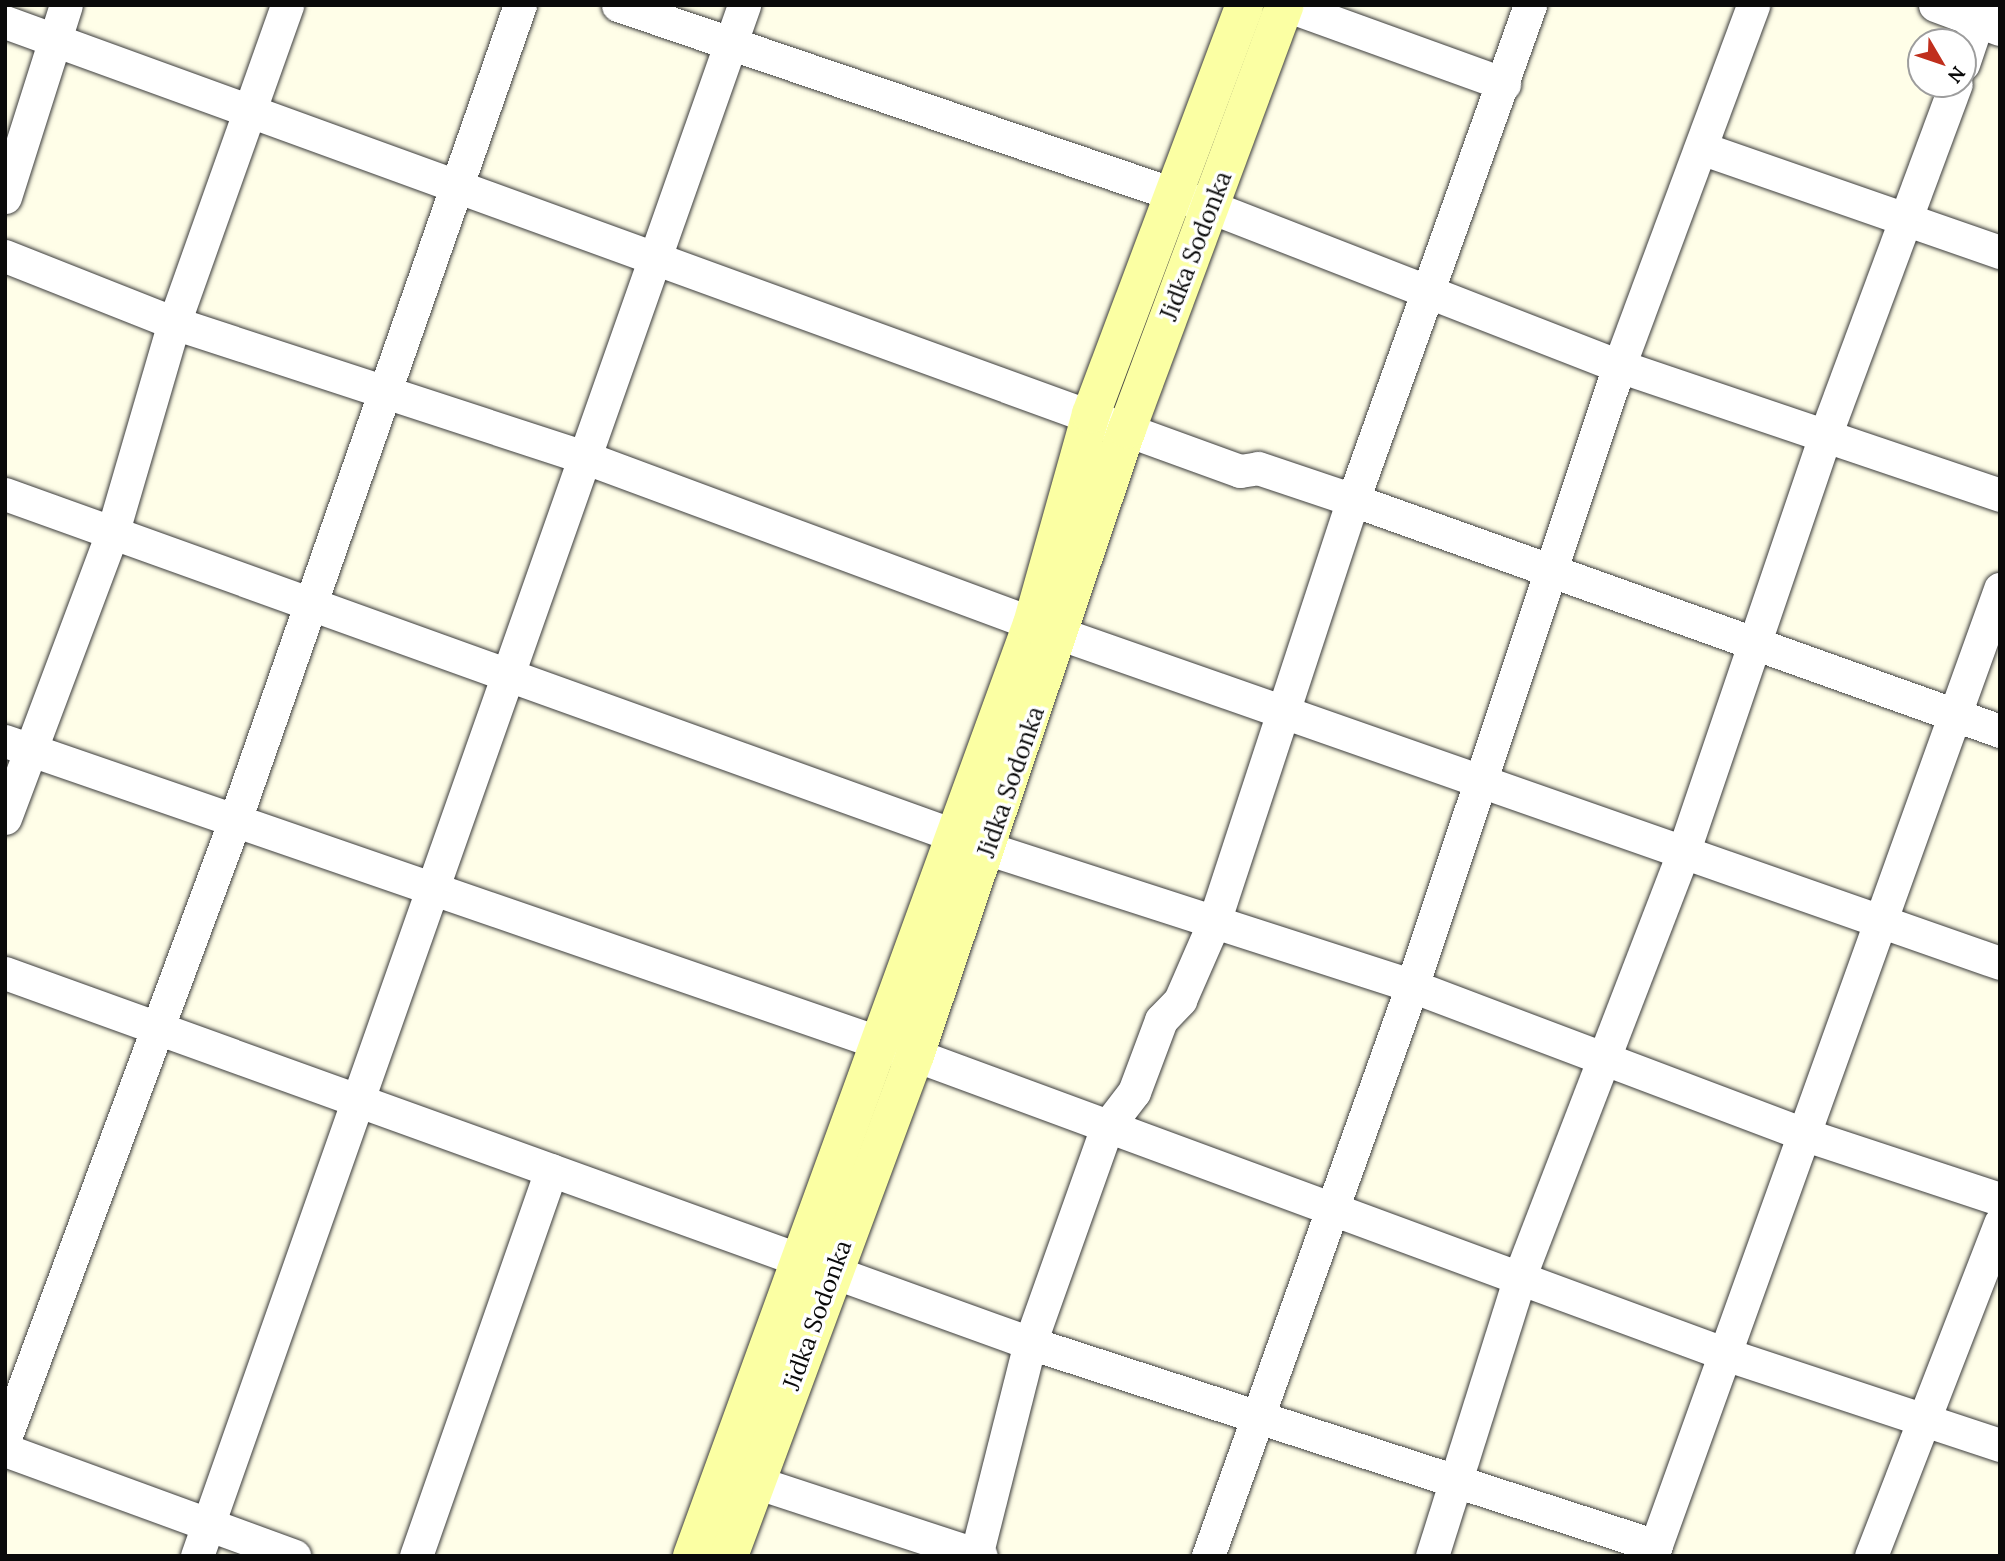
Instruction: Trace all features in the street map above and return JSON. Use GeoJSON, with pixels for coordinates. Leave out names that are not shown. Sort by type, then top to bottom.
{"type":"FeatureCollection","features":[{"type":"Feature","properties":{"kind":"main road","name":"Jidka Sodonka"},"geometry":{"type":"LineString","coordinates":[[899,1049],[953,835],[1047,629],[1127,429],[1194,201],[1245,5]]}},
{"type":"Feature","properties":{"kind":"main road","name":"Jidka Sodonka"},"geometry":{"type":"LineString","coordinates":[[692,1556],[739,1476],[899,1049],[989,849],[1047,629],[1091,414],[1286,5]]}},
{"type":"Feature","properties":{"kind":"main road","name":"Jidka Sodonka"},"geometry":{"type":"LineString","coordinates":[[729,1556],[739,1476]]}},
{"type":"Feature","properties":{"kind":"street"},"geometry":{"type":"LineString","coordinates":[[5,197],[66,5]]}},
{"type":"Feature","properties":{"kind":"street"},"geometry":{"type":"LineString","coordinates":[[5,818],[17,746],[113,531],[174,323],[248,107],[287,5]]}},
{"type":"Feature","properties":{"kind":"street"},"geometry":{"type":"LineString","coordinates":[[5,1438],[160,1028],[235,820],[381,394],[520,5]]}},
{"type":"Feature","properties":{"kind":"street"},"geometry":{"type":"LineString","coordinates":[[618,5],[730,40],[1194,201],[1619,366],[1826,433],[2000,495]]}},
{"type":"Feature","properties":{"kind":"street"},"geometry":{"type":"LineString","coordinates":[[203,1541],[362,1098],[430,888],[507,675],[581,456],[656,256],[744,5]]}},
{"type":"Feature","properties":{"kind":"street"},"geometry":{"type":"LineString","coordinates":[[1286,5],[1504,84]]}},
{"type":"Feature","properties":{"kind":"street"},"geometry":{"type":"LineString","coordinates":[[739,1476],[978,1555],[1030,1343],[1107,1127],[1134,1092],[1161,1020],[1180,1000],[1214,922],[1287,715],[1353,500],[1504,84],[1530,5]]}},
{"type":"Feature","properties":{"kind":"street"},"geometry":{"type":"LineString","coordinates":[[1208,1556],[1260,1417],[1412,986],[1619,366],[1753,5]]}},
{"type":"Feature","properties":{"kind":"street"},"geometry":{"type":"LineString","coordinates":[[1935,5],[1987,18],[1977,37]]}},
{"type":"Feature","properties":{"kind":"street"},"geometry":{"type":"LineString","coordinates":[[5,22],[248,107],[1091,414],[1240,471],[1258,468],[1353,500],[1754,640],[1952,716],[2000,731]]}},
{"type":"Feature","properties":{"kind":"street"},"geometry":{"type":"LineString","coordinates":[[1432,1556],[1521,1273],[1608,1057],[1682,856],[1826,433],[1909,221],[1951,98]]}},
{"type":"Feature","properties":{"kind":"street"},"geometry":{"type":"LineString","coordinates":[[1702,148],[2000,252]]}},
{"type":"Feature","properties":{"kind":"street"},"geometry":{"type":"LineString","coordinates":[[5,256],[174,323],[381,394],[581,456],[1047,629],[1481,785],[2000,963]]}},
{"type":"Feature","properties":{"kind":"street"},"geometry":{"type":"LineString","coordinates":[[5,494],[311,600],[507,675],[953,835]]}},
{"type":"Feature","properties":{"kind":"street"},"geometry":{"type":"LineString","coordinates":[[5,973],[362,1098],[551,1170],[819,1264],[1030,1343],[1260,1417],[1654,1551],[1728,1354],[1952,716],[2000,589]]}},
{"type":"Feature","properties":{"kind":"street"},"geometry":{"type":"LineString","coordinates":[[17,746],[899,1049],[1107,1127],[1521,1273],[1728,1354],[2000,1445]]}},
{"type":"Feature","properties":{"kind":"street"},"geometry":{"type":"LineString","coordinates":[[989,849],[1412,986],[1608,1057],[1806,1135],[2000,1199]]}},
{"type":"Feature","properties":{"kind":"street"},"geometry":{"type":"LineString","coordinates":[[416,1556],[551,1170]]}},
{"type":"Feature","properties":{"kind":"street"},"geometry":{"type":"LineString","coordinates":[[1871,1556],[1911,1442],[1928,1419],[2000,1223]]}},
{"type":"Feature","properties":{"kind":"street"},"geometry":{"type":"LineString","coordinates":[[5,1450],[203,1541],[294,1556]]}}]}
